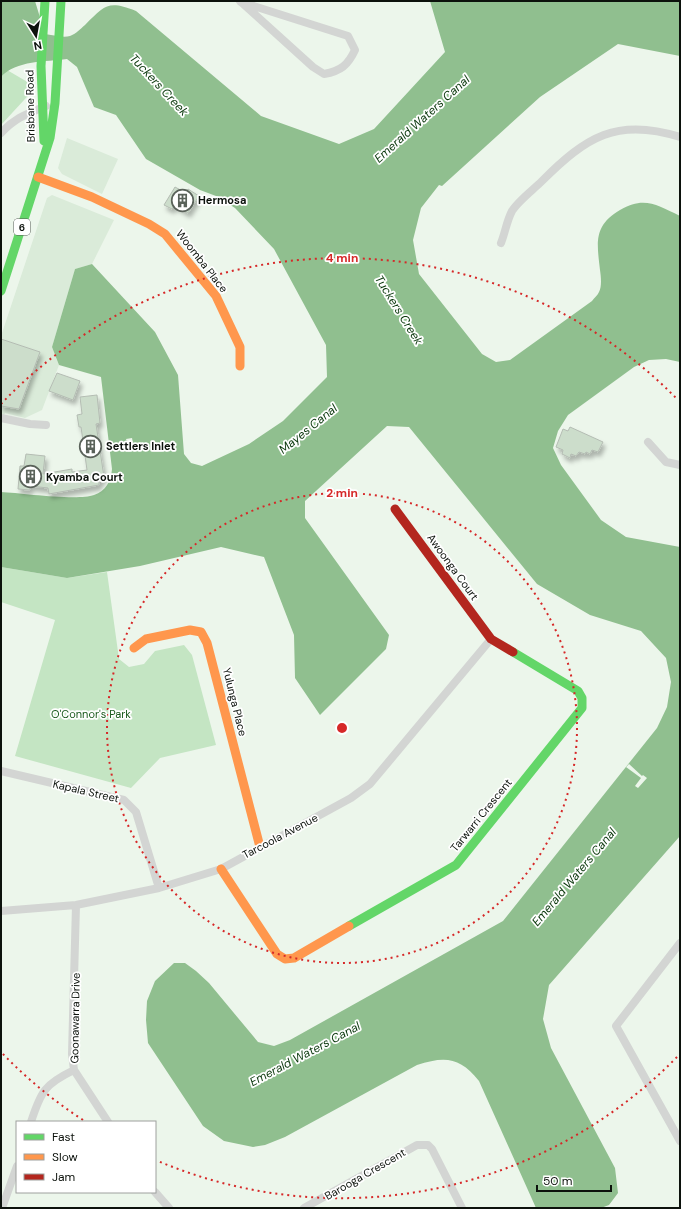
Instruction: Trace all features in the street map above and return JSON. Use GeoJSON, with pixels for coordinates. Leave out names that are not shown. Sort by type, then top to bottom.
{"type":"FeatureCollection","features":[{"type":"Feature","properties":{"kind":"street","name":"Brisbane Road"},"geometry":{"type":"LineString","coordinates":[[42,163],[44,107],[41,66],[45,1]]}},
{"type":"Feature","properties":{"kind":"street","name":"Brisbane Road"},"geometry":{"type":"LineString","coordinates":[[1,292],[42,163],[50,143],[55,112],[56,64],[61,1]]}},
{"type":"Feature","properties":{"kind":"street"},"geometry":{"type":"LineString","coordinates":[[241,2],[348,36],[356,50],[349,63],[334,72],[324,74],[313,67],[241,2]]}},
{"type":"Feature","properties":{"kind":"street"},"geometry":{"type":"LineString","coordinates":[[1,132],[16,119],[26,113],[50,105],[55,96]]}},
{"type":"Feature","properties":{"kind":"street"},"geometry":{"type":"LineString","coordinates":[[501,243],[512,211],[566,157],[588,141],[608,133],[637,129],[659,130],[680,137]]}},
{"type":"Feature","properties":{"kind":"street","name":"Woomba Place"},"geometry":{"type":"LineString","coordinates":[[38,177],[92,197],[149,224],[165,234],[216,296],[240,347],[240,366]]}},
{"type":"Feature","properties":{"kind":"street"},"geometry":{"type":"LineString","coordinates":[[1,418],[30,424],[46,425]]}},
{"type":"Feature","properties":{"kind":"street"},"geometry":{"type":"LineString","coordinates":[[648,442],[666,462],[680,465]]}},
{"type":"Feature","properties":{"kind":"street","name":"Awoonga Court"},"geometry":{"type":"LineString","coordinates":[[395,509],[491,639]]}},
{"type":"Feature","properties":{"kind":"street","name":"Yulunga Place"},"geometry":{"type":"LineString","coordinates":[[134,648],[146,639],[190,630],[201,632],[207,643],[260,847]]}},
{"type":"Feature","properties":{"kind":"street","name":"Tarcoola Avenue"},"geometry":{"type":"LineString","coordinates":[[1,911],[76,905],[159,888],[221,869],[351,798],[370,784],[491,639]]}},
{"type":"Feature","properties":{"kind":"street","name":"Tarwarri Crescent"},"geometry":{"type":"LineString","coordinates":[[221,869],[276,954],[285,959],[294,958],[456,865],[582,708],[582,698],[578,691],[491,639]]}},
{"type":"Feature","properties":{"kind":"street","name":"Kapala Street"},"geometry":{"type":"LineString","coordinates":[[1,771],[124,800],[136,812],[159,888]]}},
{"type":"Feature","properties":{"kind":"street","name":"Goonawarra Drive"},"geometry":{"type":"LineString","coordinates":[[76,905],[72,1054],[74,1070],[107,1121]]}},
{"type":"Feature","properties":{"kind":"street"},"geometry":{"type":"LineString","coordinates":[[680,942],[616,1026],[680,1142]]}},
{"type":"Feature","properties":{"kind":"street"},"geometry":{"type":"LineString","coordinates":[[31,1121],[39,1098],[47,1087],[57,1079],[74,1070]]}},
{"type":"Feature","properties":{"kind":"street","name":"Barooga Crescent"},"geometry":{"type":"LineString","coordinates":[[304,1208],[417,1145],[428,1145],[432,1148],[462,1208]]}},
{"type":"Feature","properties":{"kind":"street"},"geometry":{"type":"LineString","coordinates":[[2,1208],[16,1169]]}},
{"type":"Feature","properties":{"kind":"street"},"geometry":{"type":"LineString","coordinates":[[156,1193],[169,1208]]}},
{"type":"Feature","properties":{"kind":"shaded area"},"geometry":{"type":"Polygon","coordinates":[[[67,138],[118,159],[102,194],[62,174],[58,168],[67,138]]]}},
{"type":"Feature","properties":{"kind":"shaded area"},"geometry":{"type":"Polygon","coordinates":[[[52,195],[114,220],[92,264],[75,269],[52,347],[59,365],[42,410],[25,418],[5,413],[1,423],[1,336],[47,198],[52,195]]]}},
{"type":"Feature","properties":{"kind":"green space"},"geometry":{"type":"Polygon","coordinates":[[[7,70],[36,87],[1,125],[1,77],[7,70]]]}},
{"type":"Feature","properties":{"kind":"green space","name":"O'Connor's Park"},"geometry":{"type":"Polygon","coordinates":[[[1,567],[67,578],[107,572],[119,659],[129,667],[144,664],[155,651],[184,645],[192,655],[216,745],[160,758],[131,788],[15,756],[55,620],[1,602],[1,567]]]}},
{"type":"Feature","properties":{"kind":"water"},"geometry":{"type":"Polygon","coordinates":[[[1,1],[35,1],[45,34],[61,37],[67,37],[74,34],[97,13],[108,6],[119,6],[136,11],[261,116],[339,144],[374,129],[445,52],[430,1],[680,1],[680,56],[618,44],[540,97],[442,186],[439,185],[421,208],[413,240],[419,274],[482,354],[496,362],[510,360],[592,301],[598,294],[601,281],[598,251],[599,236],[605,222],[611,216],[636,203],[643,203],[664,208],[680,216],[680,362],[666,359],[649,360],[634,367],[568,415],[558,431],[553,448],[561,465],[601,520],[626,537],[680,547],[680,836],[549,985],[543,1019],[551,1048],[615,1168],[618,1193],[609,1205],[601,1208],[536,1208],[479,1081],[465,1067],[458,1063],[436,1060],[417,1065],[285,1137],[265,1145],[253,1147],[224,1141],[203,1126],[148,1043],[146,1020],[147,1001],[155,981],[174,963],[185,963],[196,971],[209,983],[258,1042],[274,1046],[290,1040],[503,921],[657,728],[667,707],[671,682],[666,658],[641,631],[590,615],[537,584],[409,427],[387,426],[305,501],[305,518],[389,635],[386,649],[320,715],[295,678],[294,635],[264,557],[221,547],[140,566],[67,578],[1,567],[1,492],[62,497],[86,497],[102,491],[110,478],[112,469],[101,377],[59,365],[52,347],[75,269],[92,264],[155,332],[178,375],[184,454],[191,463],[202,466],[249,444],[283,421],[327,377],[326,345],[274,249],[235,208],[216,196],[200,190],[146,159],[116,115],[94,107],[77,67],[67,59],[32,63],[15,67],[7,71],[1,77],[1,1]]]}},
{"type":"Feature","properties":{"kind":"pier"},"geometry":{"type":"Polygon","coordinates":[[[132,438],[134,449],[128,449],[127,446],[108,448],[108,445],[127,442],[126,439],[132,438]]]}},
{"type":"Feature","properties":{"kind":"pier"},"geometry":{"type":"Polygon","coordinates":[[[629,764],[642,776],[643,775],[647,778],[638,788],[635,786],[641,778],[626,767],[629,764]]]}},
{"type":"Feature","properties":{"kind":"building","name":"Hermosa"},"geometry":{"type":"Polygon","coordinates":[[[175,187],[186,193],[188,189],[199,196],[188,213],[178,207],[174,206],[172,209],[164,205],[175,187]]]}},
{"type":"Feature","properties":{"kind":"building"},"geometry":{"type":"Polygon","coordinates":[[[1,339],[40,352],[19,409],[1,406],[1,339]]]}},
{"type":"Feature","properties":{"kind":"building"},"geometry":{"type":"Polygon","coordinates":[[[57,373],[80,381],[73,400],[49,391],[57,373]]]}},
{"type":"Feature","properties":{"kind":"building"},"geometry":{"type":"Polygon","coordinates":[[[97,395],[100,423],[96,424],[104,477],[102,477],[102,481],[99,481],[99,485],[49,494],[48,488],[30,486],[30,490],[18,489],[20,466],[24,466],[26,454],[45,456],[43,474],[72,469],[72,472],[87,470],[81,427],[79,427],[77,415],[82,414],[80,397],[97,395]]]}},
{"type":"Feature","properties":{"kind":"building"},"geometry":{"type":"Polygon","coordinates":[[[570,427],[603,442],[598,452],[592,450],[590,454],[586,452],[585,454],[579,452],[576,456],[571,454],[570,458],[562,454],[563,450],[556,447],[563,429],[568,431],[570,427]]]}},
{"type":"Feature","properties":{"kind":"traffic: fast"},"geometry":{"type":"LineString","coordinates":[[44,141],[41,66],[45,1]]}},
{"type":"Feature","properties":{"kind":"traffic: fast"},"geometry":{"type":"LineString","coordinates":[[1,291],[50,138],[55,103],[61,1]]}},
{"type":"Feature","properties":{"kind":"traffic: fast"},"geometry":{"type":"LineString","coordinates":[[349,926],[456,865],[582,708],[582,698],[578,691],[513,652]]}},
{"type":"Feature","properties":{"kind":"traffic: slow"},"geometry":{"type":"LineString","coordinates":[[38,177],[92,197],[149,224],[165,234],[216,296],[240,347],[240,366]]}},
{"type":"Feature","properties":{"kind":"traffic: slow"},"geometry":{"type":"LineString","coordinates":[[134,648],[146,639],[190,630],[201,632],[207,643],[260,847]]}},
{"type":"Feature","properties":{"kind":"traffic: slow"},"geometry":{"type":"LineString","coordinates":[[221,869],[277,954],[285,959],[294,958],[349,926]]}},
{"type":"Feature","properties":{"kind":"traffic: jam"},"geometry":{"type":"LineString","coordinates":[[395,509],[491,639],[513,652]]}},
{"type":"Feature","properties":{"kind":"place","name":"Hermosa"},"geometry":{"type":"Point","coordinates":[182,200]}},
{"type":"Feature","properties":{"kind":"place","name":"Settlers Inlet"},"geometry":{"type":"Point","coordinates":[91,446]}},
{"type":"Feature","properties":{"kind":"place","name":"Kyamba Court"},"geometry":{"type":"Point","coordinates":[31,477]}},
{"type":"Feature","properties":{"kind":"water label","name":"Tuckers Creek"},"geometry":{"type":"Point","coordinates":[159,85]}},
{"type":"Feature","properties":{"kind":"water label","name":"Emerald Waters Canal"},"geometry":{"type":"Point","coordinates":[422,119]}},
{"type":"Feature","properties":{"kind":"water label","name":"Tuckers Creek"},"geometry":{"type":"Point","coordinates":[399,310]}},
{"type":"Feature","properties":{"kind":"water label","name":"Mayes Canal"},"geometry":{"type":"Point","coordinates":[308,429]}},
{"type":"Feature","properties":{"kind":"water label","name":"Emerald Waters Canal"},"geometry":{"type":"Point","coordinates":[574,877]}},
{"type":"Feature","properties":{"kind":"water label","name":"Emerald Waters Canal"},"geometry":{"type":"Point","coordinates":[305,1054]}}]}
